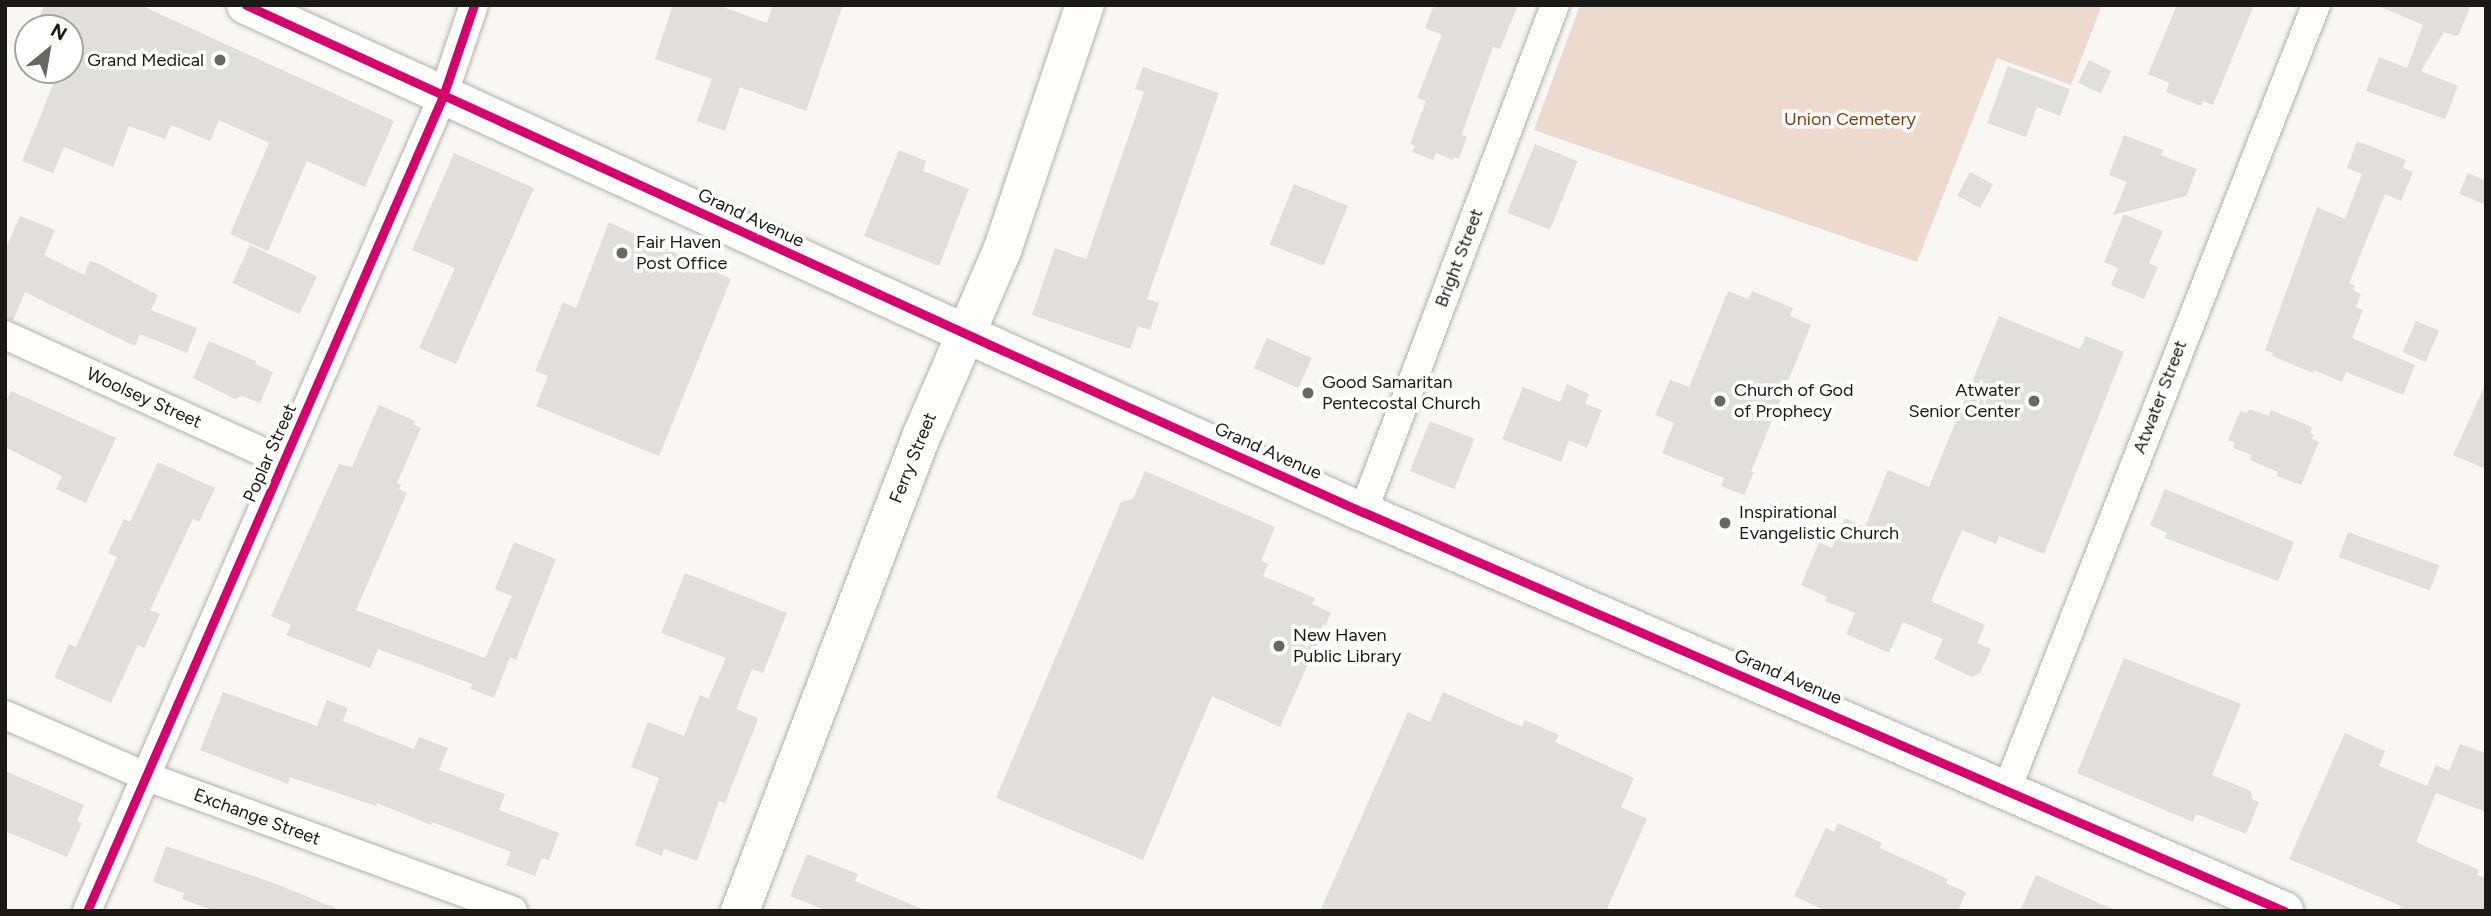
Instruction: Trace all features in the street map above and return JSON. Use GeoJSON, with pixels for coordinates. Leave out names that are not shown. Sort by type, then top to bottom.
{"type":"FeatureCollection","features":[{"type":"Feature","properties":{"kind":"main road","name":"Grand Avenue"},"geometry":{"type":"LineString","coordinates":[[246,5],[1363,512],[2281,910]]}},
{"type":"Feature","properties":{"kind":"main road","name":"Ferry Street"},"geometry":{"type":"LineString","coordinates":[[740,911],[921,437],[1002,251],[1085,5]]}},
{"type":"Feature","properties":{"kind":"street","name":"Poplar Street"},"geometry":{"type":"LineString","coordinates":[[87,911],[443,96],[474,5]]}},
{"type":"Feature","properties":{"kind":"street","name":"Bright Street"},"geometry":{"type":"LineString","coordinates":[[1363,512],[1555,5]]}},
{"type":"Feature","properties":{"kind":"street","name":"Atwater Street"},"geometry":{"type":"LineString","coordinates":[[2007,789],[2316,5]]}},
{"type":"Feature","properties":{"kind":"street","name":"Woolsey Street"},"geometry":{"type":"LineString","coordinates":[[5,335],[283,461]]}},
{"type":"Feature","properties":{"kind":"street","name":"Exchange Street"},"geometry":{"type":"LineString","coordinates":[[5,715],[145,776],[513,911]]}},
{"type":"Feature","properties":{"kind":"green space","name":"Union Cemetery"},"geometry":{"type":"Polygon","coordinates":[[[1580,5],[2102,5],[2071,85],[1997,58],[1917,262],[1534,130],[1580,5]]]}},
{"type":"Feature","properties":{"kind":"building"},"geometry":{"type":"Polygon","coordinates":[[[45,5],[140,5],[394,121],[365,187],[307,161],[268,251],[230,234],[269,143],[219,120],[210,141],[171,125],[165,139],[129,126],[113,167],[64,147],[53,173],[22,161],[53,84],[84,84],[84,14],[41,14],[45,5]]]}},
{"type":"Feature","properties":{"kind":"building"},"geometry":{"type":"Polygon","coordinates":[[[673,5],[718,5],[767,23],[773,5],[843,5],[806,111],[740,87],[725,131],[697,121],[712,79],[655,59],[673,5]]]}},
{"type":"Feature","properties":{"kind":"building"},"geometry":{"type":"Polygon","coordinates":[[[1434,5],[1518,5],[1500,49],[1493,47],[1463,131],[1462,135],[1467,137],[1459,159],[1454,157],[1453,160],[1436,153],[1433,160],[1412,152],[1415,146],[1410,144],[1426,101],[1417,98],[1442,35],[1425,28],[1434,5]]]}},
{"type":"Feature","properties":{"kind":"building"},"geometry":{"type":"Polygon","coordinates":[[[2177,5],[2254,5],[2213,105],[2203,101],[2201,106],[2166,92],[2169,83],[2148,74],[2177,5]]]}},
{"type":"Feature","properties":{"kind":"building"},"geometry":{"type":"Polygon","coordinates":[[[2376,5],[2471,5],[2459,34],[2456,36],[2444,32],[2421,71],[2458,86],[2445,119],[2366,91],[2379,57],[2407,68],[2423,25],[2376,5]]]}},
{"type":"Feature","properties":{"kind":"building"},"geometry":{"type":"Polygon","coordinates":[[[2089,60],[2111,71],[2101,93],[2078,82],[2089,60]]]}},
{"type":"Feature","properties":{"kind":"building"},"geometry":{"type":"Polygon","coordinates":[[[2008,66],[2070,89],[2060,116],[2037,107],[2026,137],[1987,123],[2008,66]]]}},
{"type":"Feature","properties":{"kind":"building"},"geometry":{"type":"Polygon","coordinates":[[[1143,67],[1219,93],[1147,299],[1159,303],[1150,330],[1138,326],[1130,349],[1032,315],[1055,248],[1086,259],[1144,92],[1135,89],[1143,67]]]}},
{"type":"Feature","properties":{"kind":"building"},"geometry":{"type":"Polygon","coordinates":[[[2124,135],[2163,150],[2161,155],[2197,169],[2186,196],[2113,215],[2127,182],[2109,175],[2124,135]]]}},
{"type":"Feature","properties":{"kind":"building"},"geometry":{"type":"Polygon","coordinates":[[[2357,141],[2406,160],[2403,168],[2413,172],[2401,201],[2385,194],[2349,283],[2355,286],[2353,290],[2361,294],[2356,307],[2363,310],[2352,338],[2415,365],[2403,395],[2346,372],[2342,382],[2314,370],[2313,373],[2272,356],[2273,353],[2265,350],[2317,207],[2345,219],[2362,174],[2347,168],[2357,141]]]}},
{"type":"Feature","properties":{"kind":"building"},"geometry":{"type":"Polygon","coordinates":[[[1535,144],[1578,161],[1550,230],[1507,213],[1535,144]]]}},
{"type":"Feature","properties":{"kind":"building"},"geometry":{"type":"Polygon","coordinates":[[[899,150],[926,161],[923,171],[969,189],[939,266],[864,236],[899,150]]]}},
{"type":"Feature","properties":{"kind":"building"},"geometry":{"type":"Polygon","coordinates":[[[454,153],[534,188],[456,364],[419,348],[455,268],[412,250],[454,153]]]}},
{"type":"Feature","properties":{"kind":"building"},"geometry":{"type":"Polygon","coordinates":[[[1970,172],[1993,184],[1980,208],[1957,196],[1970,172]]]}},
{"type":"Feature","properties":{"kind":"building"},"geometry":{"type":"Polygon","coordinates":[[[2468,173],[2486,181],[2486,205],[2459,194],[2468,173]]]}},
{"type":"Feature","properties":{"kind":"building"},"geometry":{"type":"Polygon","coordinates":[[[1294,184],[1348,206],[1323,266],[1270,244],[1294,184]]]}},
{"type":"Feature","properties":{"kind":"building"},"geometry":{"type":"Polygon","coordinates":[[[2124,214],[2163,231],[2149,263],[2158,267],[2144,299],[2111,285],[2118,268],[2104,262],[2124,214]]]}},
{"type":"Feature","properties":{"kind":"building"},"geometry":{"type":"Polygon","coordinates":[[[20,216],[55,230],[44,255],[84,275],[90,261],[97,263],[158,295],[151,310],[197,328],[187,353],[140,334],[135,346],[25,292],[13,321],[5,319],[5,250],[20,216]]]}},
{"type":"Feature","properties":{"kind":"building"},"geometry":{"type":"Polygon","coordinates":[[[609,222],[731,279],[659,456],[536,406],[548,376],[535,371],[563,302],[576,308],[609,222]]]}},
{"type":"Feature","properties":{"kind":"building"},"geometry":{"type":"Polygon","coordinates":[[[250,245],[317,276],[299,314],[232,283],[250,245]]]}},
{"type":"Feature","properties":{"kind":"building","name":"Church of God of Prophecy"},"geometry":{"type":"Polygon","coordinates":[[[1728,291],[1748,299],[1752,291],[1793,308],[1790,316],[1811,325],[1744,495],[1721,486],[1724,478],[1662,453],[1674,423],[1655,415],[1670,380],[1689,387],[1728,291]]]}},
{"type":"Feature","properties":{"kind":"building"},"geometry":{"type":"Polygon","coordinates":[[[1999,316],[2080,349],[2086,336],[2124,352],[2044,554],[1999,536],[1996,544],[1962,530],[1931,601],[1985,625],[1977,643],[1991,649],[1980,673],[1972,677],[1934,659],[1943,639],[1903,622],[1889,653],[1846,634],[1855,613],[1825,601],[1827,597],[1801,585],[1819,542],[1832,548],[1845,518],[1865,527],[1888,470],[1929,487],[1999,316]]]}},
{"type":"Feature","properties":{"kind":"building"},"geometry":{"type":"Polygon","coordinates":[[[2416,321],[2439,331],[2426,362],[2403,352],[2416,321]]]}},
{"type":"Feature","properties":{"kind":"building"},"geometry":{"type":"Polygon","coordinates":[[[1267,338],[1312,358],[1298,388],[1254,368],[1267,338]]]}},
{"type":"Feature","properties":{"kind":"building"},"geometry":{"type":"Polygon","coordinates":[[[209,341],[256,361],[255,364],[273,372],[260,403],[242,396],[235,399],[193,378],[209,341]]]}},
{"type":"Feature","properties":{"kind":"building"},"geometry":{"type":"Polygon","coordinates":[[[2486,383],[2486,469],[2453,455],[2486,383]]]}},
{"type":"Feature","properties":{"kind":"building"},"geometry":{"type":"Polygon","coordinates":[[[1567,384],[1589,394],[1585,404],[1602,410],[1587,448],[1569,440],[1561,462],[1502,439],[1523,387],[1560,402],[1567,384]]]}},
{"type":"Feature","properties":{"kind":"building"},"geometry":{"type":"Polygon","coordinates":[[[11,391],[116,438],[86,503],[56,489],[62,476],[5,447],[5,404],[11,391]]]}},
{"type":"Feature","properties":{"kind":"building"},"geometry":{"type":"Polygon","coordinates":[[[379,405],[415,421],[413,424],[421,428],[397,483],[401,485],[399,489],[407,493],[356,610],[485,658],[512,596],[495,589],[514,542],[556,559],[516,660],[510,657],[494,698],[471,689],[472,684],[378,649],[370,668],[286,635],[291,625],[271,616],[339,464],[352,467],[379,405]]]}},
{"type":"Feature","properties":{"kind":"building"},"geometry":{"type":"Polygon","coordinates":[[[2249,409],[2269,416],[2271,410],[2312,427],[2312,439],[2319,442],[2301,485],[2277,476],[2278,472],[2250,460],[2252,455],[2233,448],[2235,443],[2228,440],[2240,411],[2247,413],[2249,409]]]}},
{"type":"Feature","properties":{"kind":"building"},"geometry":{"type":"Polygon","coordinates":[[[1430,421],[1475,439],[1454,489],[1410,471],[1430,421]]]}},
{"type":"Feature","properties":{"kind":"building"},"geometry":{"type":"Polygon","coordinates":[[[158,462],[215,488],[199,522],[193,519],[150,610],[160,614],[144,648],[138,645],[111,703],[54,677],[69,644],[76,647],[117,557],[108,553],[124,519],[130,522],[158,462]]]}},
{"type":"Feature","properties":{"kind":"building"},"geometry":{"type":"Polygon","coordinates":[[[1145,471],[1275,527],[1261,561],[1268,564],[1263,576],[1315,598],[1312,604],[1331,613],[1280,727],[1212,696],[1143,860],[996,798],[1121,502],[1133,499],[1145,471]]]}},
{"type":"Feature","properties":{"kind":"building"},"geometry":{"type":"Polygon","coordinates":[[[2165,489],[2294,542],[2278,581],[2165,538],[2167,533],[2150,525],[2165,489]]]}},
{"type":"Feature","properties":{"kind":"building"},"geometry":{"type":"Polygon","coordinates":[[[2348,532],[2439,565],[2430,591],[2339,557],[2348,532]]]}},
{"type":"Feature","properties":{"kind":"building"},"geometry":{"type":"Polygon","coordinates":[[[685,573],[787,613],[763,673],[752,669],[736,709],[758,718],[757,722],[725,803],[719,801],[697,861],[664,849],[662,856],[635,845],[659,778],[631,767],[648,722],[684,736],[700,695],[708,699],[726,658],[661,633],[685,573]]]}},
{"type":"Feature","properties":{"kind":"building"},"geometry":{"type":"Polygon","coordinates":[[[2124,658],[2241,704],[2212,775],[2251,791],[2252,799],[2259,802],[2246,834],[2196,814],[2193,822],[2077,773],[2124,658]]]}},
{"type":"Feature","properties":{"kind":"building"},"geometry":{"type":"Polygon","coordinates":[[[223,692],[317,726],[327,700],[348,708],[343,721],[414,749],[419,737],[448,748],[439,770],[505,794],[499,810],[559,833],[549,860],[542,858],[535,876],[506,865],[511,852],[432,822],[431,825],[377,803],[376,806],[290,777],[288,784],[200,750],[223,692]]]}},
{"type":"Feature","properties":{"kind":"building"},"geometry":{"type":"Polygon","coordinates":[[[1443,692],[1522,727],[1525,720],[1559,735],[1555,742],[1634,778],[1621,807],[1647,819],[1606,911],[1320,911],[1408,712],[1430,722],[1443,692]]]}},
{"type":"Feature","properties":{"kind":"building"},"geometry":{"type":"Polygon","coordinates":[[[2345,733],[2385,751],[2379,766],[2427,786],[2436,765],[2449,771],[2460,744],[2486,753],[2486,812],[2436,793],[2416,842],[2479,870],[2477,875],[2486,878],[2486,911],[2399,911],[2401,906],[2289,859],[2345,733]]]}},
{"type":"Feature","properties":{"kind":"building"},"geometry":{"type":"Polygon","coordinates":[[[5,771],[84,805],[77,821],[82,823],[67,857],[5,831],[5,771]]]}},
{"type":"Feature","properties":{"kind":"building"},"geometry":{"type":"Polygon","coordinates":[[[1838,823],[1882,843],[1880,848],[1948,879],[1946,883],[1966,892],[1958,911],[1826,911],[1794,896],[1826,828],[1834,832],[1838,823]]]}},
{"type":"Feature","properties":{"kind":"building"},"geometry":{"type":"Polygon","coordinates":[[[166,846],[279,885],[335,908],[335,911],[215,911],[182,899],[184,893],[153,882],[166,846]]]}},
{"type":"Feature","properties":{"kind":"building"},"geometry":{"type":"Polygon","coordinates":[[[807,854],[858,874],[855,881],[927,911],[827,911],[790,896],[807,854]]]}},
{"type":"Feature","properties":{"kind":"building"},"geometry":{"type":"Polygon","coordinates":[[[2036,875],[2117,911],[2020,911],[2036,875]]]}},
{"type":"Feature","properties":{"kind":"cycle path"},"geometry":{"type":"LineString","coordinates":[[246,5],[1363,512],[2284,911]]}},
{"type":"Feature","properties":{"kind":"cycle path"},"geometry":{"type":"LineString","coordinates":[[87,911],[443,96],[474,5]]}},
{"type":"Feature","properties":{"kind":"place","name":"Grand Medical"},"geometry":{"type":"Point","coordinates":[220,60]}},
{"type":"Feature","properties":{"kind":"place","name":"Fair Haven Post Office"},"geometry":{"type":"Point","coordinates":[622,253]}},
{"type":"Feature","properties":{"kind":"place","name":"Good Samaritan Pentecostal Church"},"geometry":{"type":"Point","coordinates":[1308,393]}},
{"type":"Feature","properties":{"kind":"place","name":"Church of God of Prophecy"},"geometry":{"type":"Point","coordinates":[1720,401]}},
{"type":"Feature","properties":{"kind":"place","name":"Atwater Senior Center"},"geometry":{"type":"Point","coordinates":[2034,401]}},
{"type":"Feature","properties":{"kind":"place","name":"Inspirational Evangelistic Church"},"geometry":{"type":"Point","coordinates":[1725,523]}},
{"type":"Feature","properties":{"kind":"place","name":"New Haven Public Library"},"geometry":{"type":"Point","coordinates":[1279,646]}}]}
